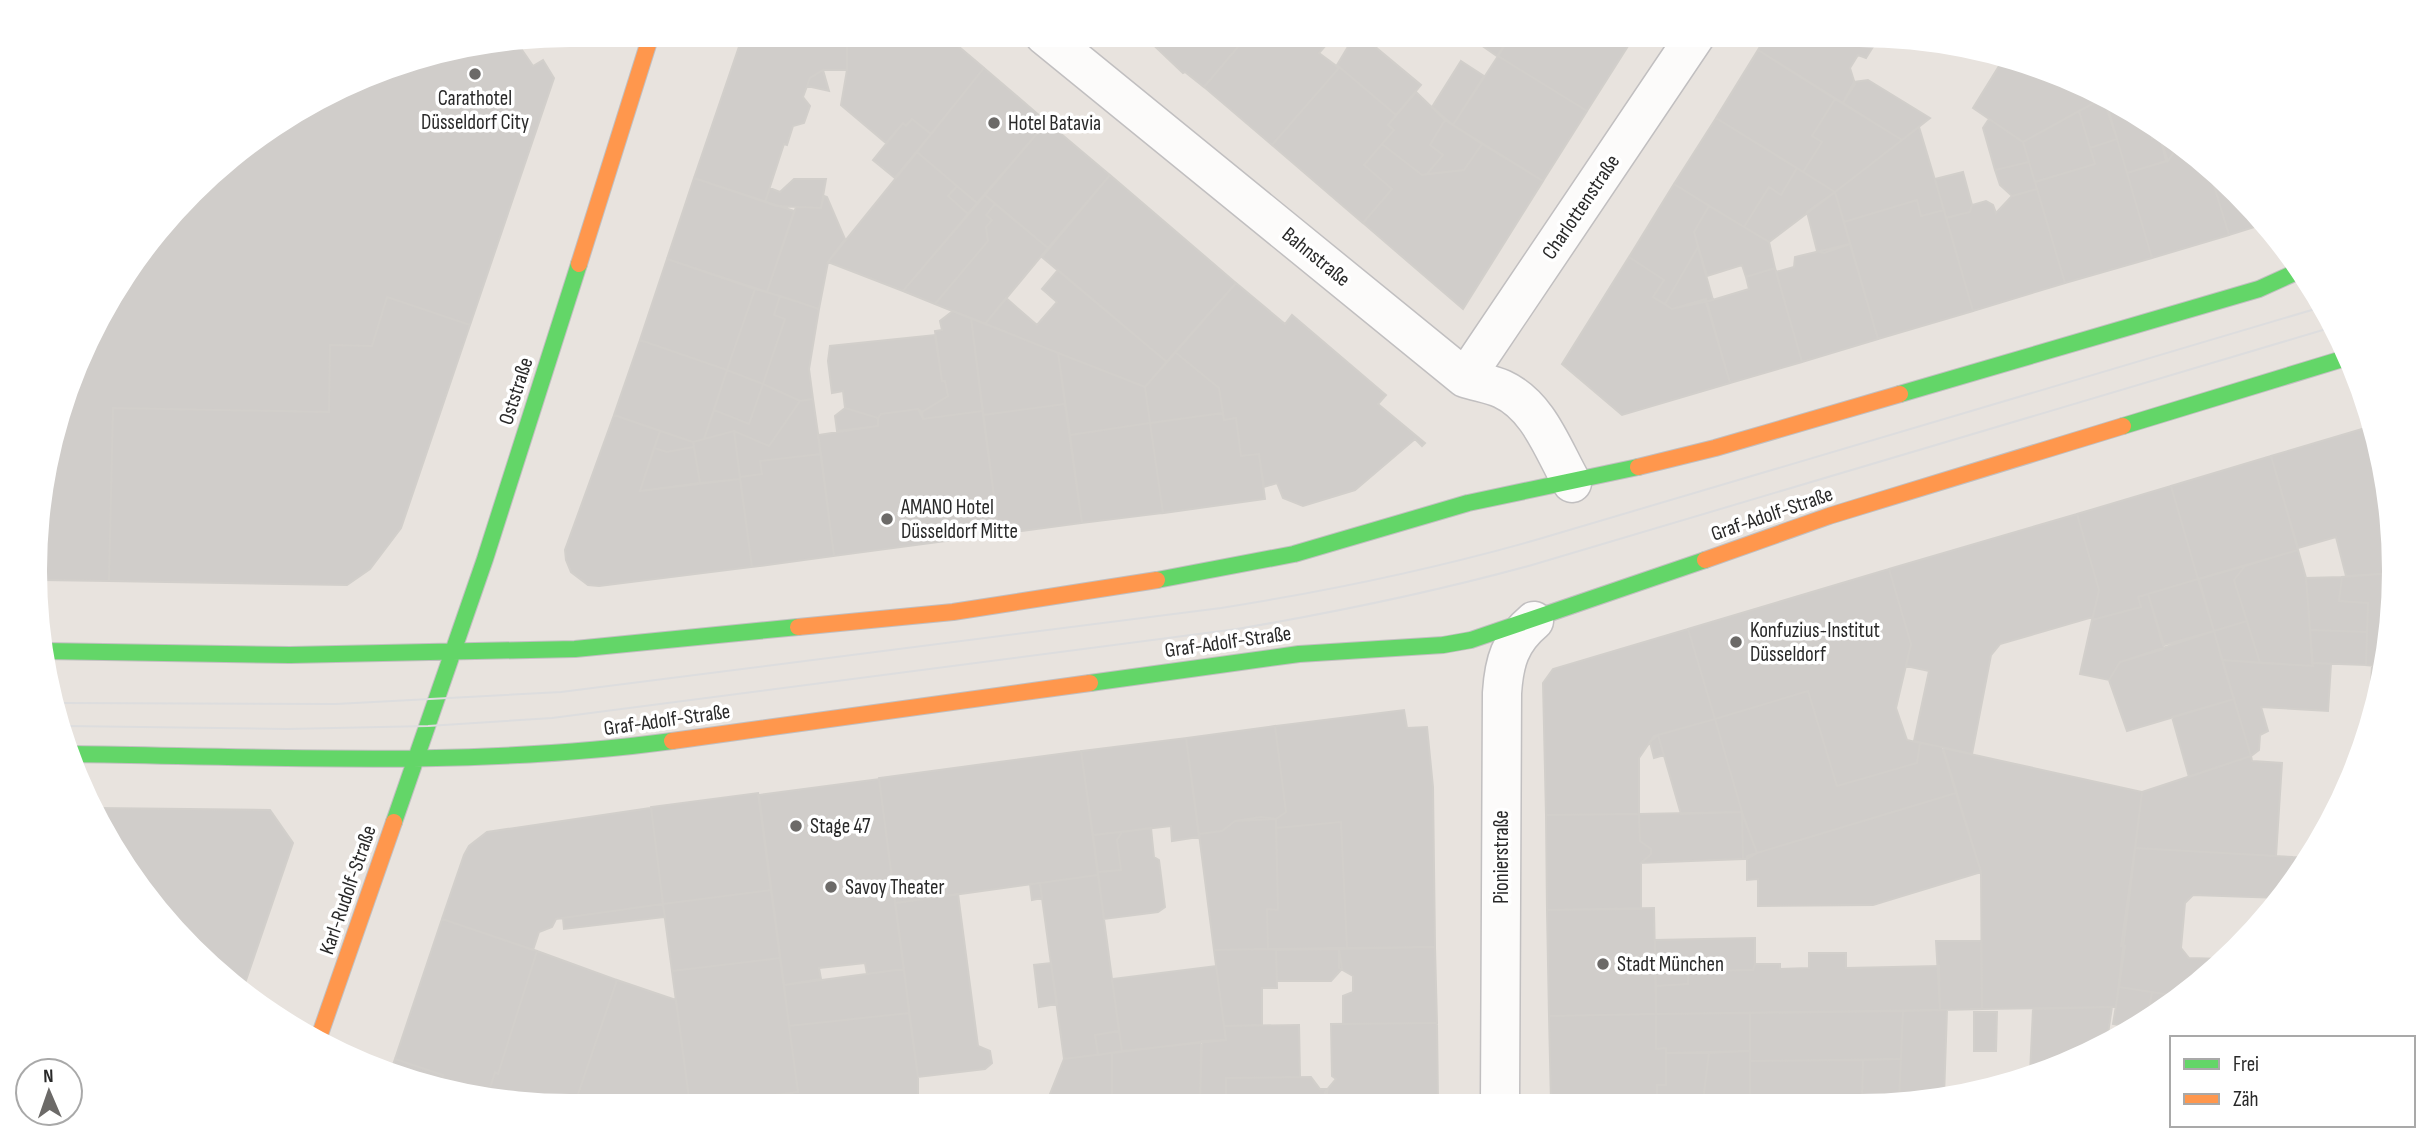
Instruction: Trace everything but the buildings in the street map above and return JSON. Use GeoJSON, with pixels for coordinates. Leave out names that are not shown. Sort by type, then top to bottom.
{"type":"FeatureCollection","features":[{"type":"Feature","properties":{"kind":"main road","name":"Oststraße"},"geometry":{"type":"LineString","coordinates":[[417,758],[485,559],[647,47]]}},
{"type":"Feature","properties":{"kind":"main road"},"geometry":{"type":"LineString","coordinates":[[54,652],[290,655],[575,649],[979,608],[1205,573],[1294,554],[1468,503],[1572,483],[1715,448],[2259,289],[2290,275]]}},
{"type":"Feature","properties":{"kind":"main road","name":"Graf-Adolf-Straße"},"geometry":{"type":"LineString","coordinates":[[81,754],[417,758],[539,756],[597,751],[1299,654],[1443,645],[1534,621],[1829,516],[2338,360]]}},
{"type":"Feature","properties":{"kind":"main road","name":"Karl-Rudolf-Straße"},"geometry":{"type":"LineString","coordinates":[[321,1031],[417,758]]}},
{"type":"Feature","properties":{"kind":"street","name":"Bahnstraße"},"geometry":{"type":"LineString","coordinates":[[1059,47],[1465,378],[1502,389],[1522,402],[1544,429],[1572,483]]}},
{"type":"Feature","properties":{"kind":"street","name":"Charlottenstraße"},"geometry":{"type":"LineString","coordinates":[[1465,378],[1688,47]]}},
{"type":"Feature","properties":{"kind":"street","name":"Pionierstraße"},"geometry":{"type":"LineString","coordinates":[[1500,1094],[1502,693],[1504,668],[1510,649],[1519,634],[1534,621]]}},
{"type":"Feature","properties":{"kind":"tram line"},"geometry":{"type":"LineString","coordinates":[[64,703],[336,704],[561,692],[1221,608],[1341,587],[1500,550],[2312,310]]}},
{"type":"Feature","properties":{"kind":"tram line"},"geometry":{"type":"LineString","coordinates":[[71,726],[287,729],[428,726],[552,718],[1237,629],[1422,593],[1532,565],[2323,330]]}},
{"type":"Feature","properties":{"kind":"traffic: fast"},"geometry":{"type":"LineString","coordinates":[[394,822],[485,559],[579,264]]}},
{"type":"Feature","properties":{"kind":"traffic: fast"},"geometry":{"type":"LineString","coordinates":[[1900,394],[2259,289],[2290,275]]}},
{"type":"Feature","properties":{"kind":"traffic: fast"},"geometry":{"type":"LineString","coordinates":[[2123,426],[2338,360]]}},
{"type":"Feature","properties":{"kind":"traffic: fast"},"geometry":{"type":"LineString","coordinates":[[1157,580],[1294,554],[1468,503],[1638,467]]}},
{"type":"Feature","properties":{"kind":"traffic: fast"},"geometry":{"type":"LineString","coordinates":[[1090,683],[1299,654],[1443,645],[1471,640],[1705,560]]}},
{"type":"Feature","properties":{"kind":"traffic: fast"},"geometry":{"type":"LineString","coordinates":[[54,651],[290,655],[575,649],[798,627]]}},
{"type":"Feature","properties":{"kind":"traffic: fast"},"geometry":{"type":"LineString","coordinates":[[81,754],[448,758],[523,755],[672,741]]}},
{"type":"Feature","properties":{"kind":"traffic: slow"},"geometry":{"type":"LineString","coordinates":[[579,264],[647,47]]}},
{"type":"Feature","properties":{"kind":"traffic: slow"},"geometry":{"type":"LineString","coordinates":[[1638,467],[1715,448],[1900,394]]}},
{"type":"Feature","properties":{"kind":"traffic: slow"},"geometry":{"type":"LineString","coordinates":[[1705,560],[1829,516],[2123,426]]}},
{"type":"Feature","properties":{"kind":"traffic: slow"},"geometry":{"type":"LineString","coordinates":[[798,627],[953,612],[1157,580]]}},
{"type":"Feature","properties":{"kind":"traffic: slow"},"geometry":{"type":"LineString","coordinates":[[672,741],[1090,683]]}},
{"type":"Feature","properties":{"kind":"traffic: slow"},"geometry":{"type":"LineString","coordinates":[[321,1031],[394,822]]}},
{"type":"Feature","properties":{"kind":"place","name":"Carathotel Düsseldorf City"},"geometry":{"type":"Point","coordinates":[475,74]}},
{"type":"Feature","properties":{"kind":"place","name":"Hotel Batavia"},"geometry":{"type":"Point","coordinates":[994,123]}},
{"type":"Feature","properties":{"kind":"place","name":"AMANO Hotel Düsseldorf Mitte"},"geometry":{"type":"Point","coordinates":[887,519]}},
{"type":"Feature","properties":{"kind":"place","name":"Konfuzius-Institut Düsseldorf"},"geometry":{"type":"Point","coordinates":[1736,642]}},
{"type":"Feature","properties":{"kind":"place","name":"Stage 47"},"geometry":{"type":"Point","coordinates":[796,826]}},
{"type":"Feature","properties":{"kind":"place","name":"Savoy Theater"},"geometry":{"type":"Point","coordinates":[831,887]}},
{"type":"Feature","properties":{"kind":"place","name":"Stadt München"},"geometry":{"type":"Point","coordinates":[1603,964]}}]}
